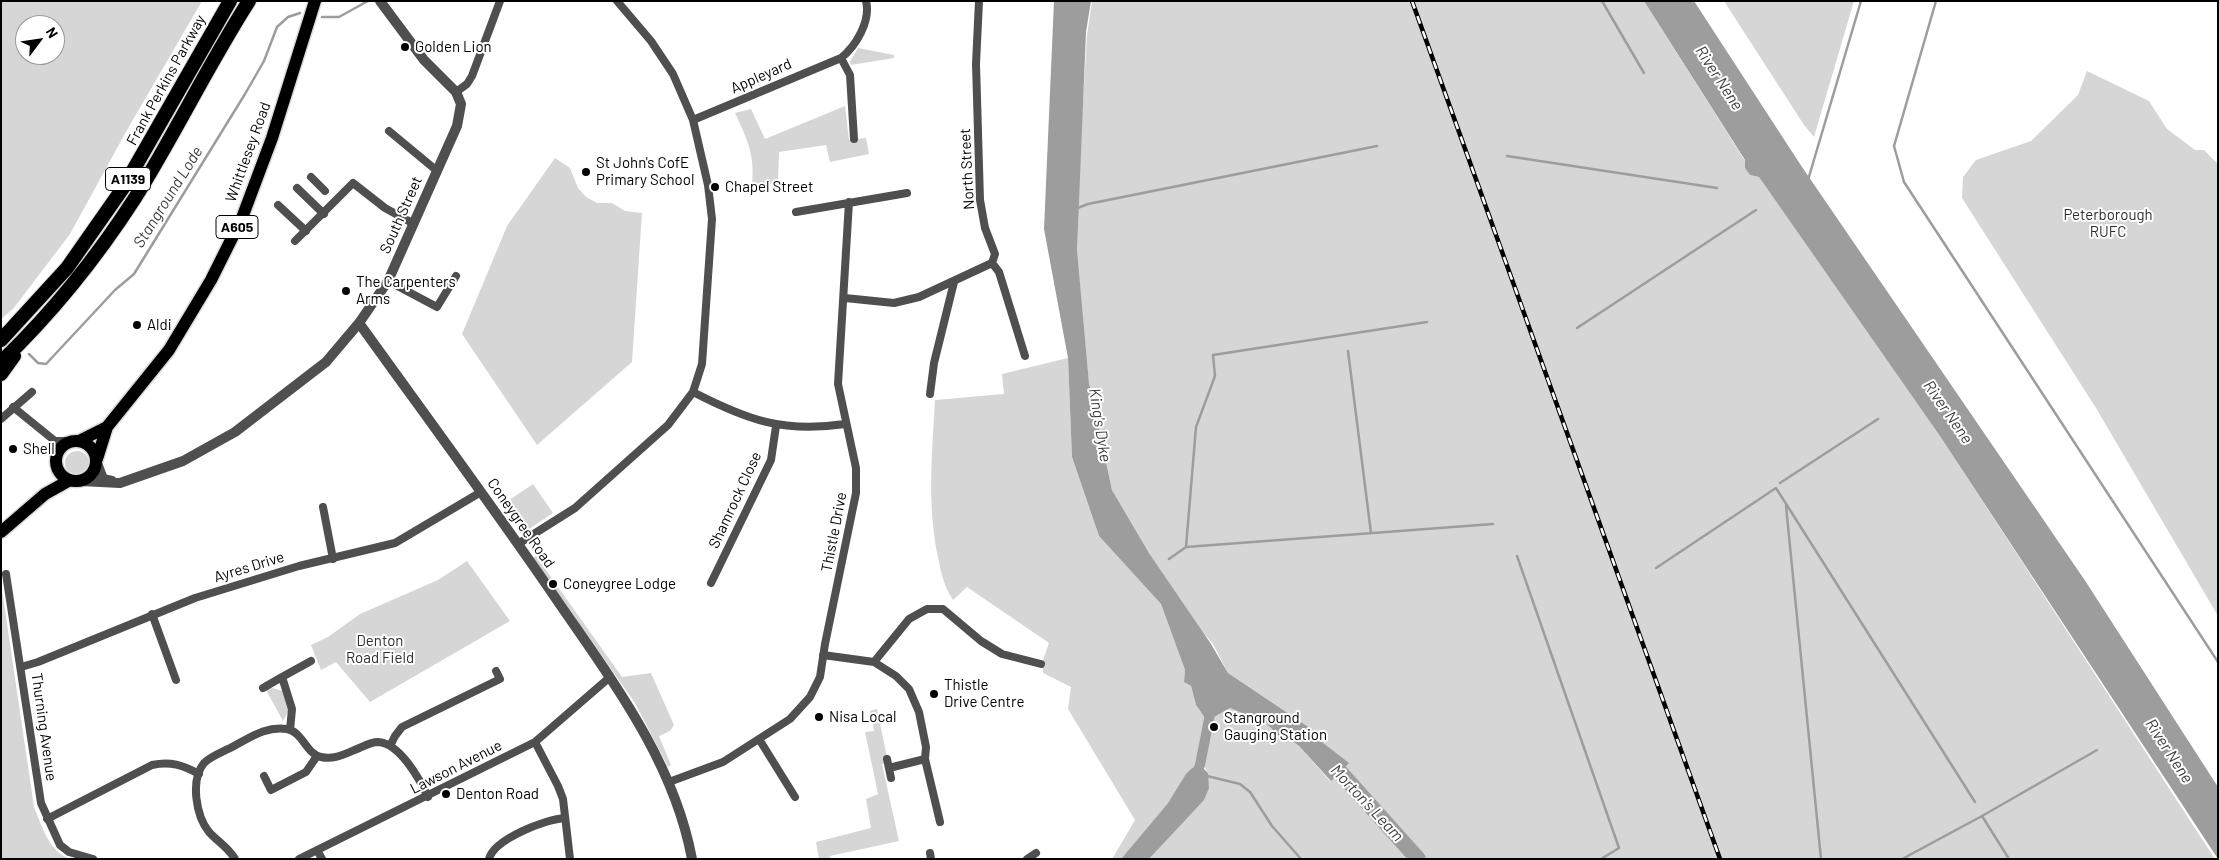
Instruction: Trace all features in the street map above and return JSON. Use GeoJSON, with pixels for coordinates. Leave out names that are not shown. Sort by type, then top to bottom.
{"type":"FeatureCollection","features":[{"type":"Feature","properties":{"kind":"highway","name":"Frank Perkins Parkway"},"geometry":{"type":"LineString","coordinates":[[1,340],[67,268],[123,188],[230,1]]}},
{"type":"Feature","properties":{"kind":"highway","name":"Frank Perkins Parkway"},"geometry":{"type":"LineString","coordinates":[[1,362],[24,340],[78,277],[130,205],[249,1]]}},
{"type":"Feature","properties":{"kind":"highway","name":"A1139"},"geometry":{"type":"LineString","coordinates":[[1,374],[24,340]]}},
{"type":"Feature","properties":{"kind":"main road","name":"Whittlesey Road"},"geometry":{"type":"LineString","coordinates":[[97,461],[107,427],[169,350],[223,257],[259,174],[315,1]]}},
{"type":"Feature","properties":{"kind":"main road","name":"Whittlesey Road"},"geometry":{"type":"LineString","coordinates":[[77,441],[107,427]]}},
{"type":"Feature","properties":{"kind":"main road","name":"A605"},"geometry":{"type":"LineString","coordinates":[[45,494],[62,446],[77,441]]}},
{"type":"Feature","properties":{"kind":"main road"},"geometry":{"type":"LineString","coordinates":[[77,441],[91,447],[97,461]]}},
{"type":"Feature","properties":{"kind":"main road"},"geometry":{"type":"LineString","coordinates":[[56,459],[59,473],[75,481]]}},
{"type":"Feature","properties":{"kind":"main road","name":"A605"},"geometry":{"type":"LineString","coordinates":[[1,532],[45,494],[92,474],[97,461]]}},
{"type":"Feature","properties":{"kind":"street"},"geometry":{"type":"LineString","coordinates":[[380,1],[424,60],[456,92],[467,84],[472,76],[500,1]]}},
{"type":"Feature","properties":{"kind":"street"},"geometry":{"type":"LineString","coordinates":[[518,544],[575,508],[668,425],[693,392],[702,364],[712,220],[708,184],[693,120],[673,74],[651,41],[617,1]]}},
{"type":"Feature","properties":{"kind":"street","name":"Appleyard"},"geometry":{"type":"LineString","coordinates":[[693,120],[841,58],[847,53],[860,34],[866,19],[866,1]]}},
{"type":"Feature","properties":{"kind":"street","name":"North Street"},"geometry":{"type":"LineString","coordinates":[[979,1],[976,64],[980,200],[986,228],[995,254],[992,263],[999,272],[1025,356]]}},
{"type":"Feature","properties":{"kind":"street"},"geometry":{"type":"LineString","coordinates":[[841,58],[850,75],[854,139]]}},
{"type":"Feature","properties":{"kind":"street","name":"South Street"},"geometry":{"type":"LineString","coordinates":[[75,481],[120,483],[183,461],[234,432],[326,362],[359,322],[388,281],[460,119],[461,104],[456,92]]}},
{"type":"Feature","properties":{"kind":"street"},"geometry":{"type":"LineString","coordinates":[[389,131],[436,170]]}},
{"type":"Feature","properties":{"kind":"street"},"geometry":{"type":"LineString","coordinates":[[311,177],[330,196]]}},
{"type":"Feature","properties":{"kind":"street"},"geometry":{"type":"LineString","coordinates":[[295,242],[324,214],[330,196],[354,183],[385,208],[414,224]]}},
{"type":"Feature","properties":{"kind":"street"},"geometry":{"type":"LineString","coordinates":[[297,188],[324,214]]}},
{"type":"Feature","properties":{"kind":"street"},"geometry":{"type":"LineString","coordinates":[[796,212],[907,192]]}},
{"type":"Feature","properties":{"kind":"street","name":"Thistle Drive"},"geometry":{"type":"LineString","coordinates":[[669,782],[723,762],[790,719],[810,697],[820,677],[856,494],[856,468],[845,424],[838,384],[845,298],[849,202]]}},
{"type":"Feature","properties":{"kind":"street"},"geometry":{"type":"LineString","coordinates":[[278,205],[306,231]]}},
{"type":"Feature","properties":{"kind":"street"},"geometry":{"type":"LineString","coordinates":[[845,298],[894,303],[918,297],[992,263]]}},
{"type":"Feature","properties":{"kind":"street"},"geometry":{"type":"LineString","coordinates":[[388,281],[437,307],[456,276]]}},
{"type":"Feature","properties":{"kind":"street"},"geometry":{"type":"LineString","coordinates":[[930,394],[934,363],[954,282]]}},
{"type":"Feature","properties":{"kind":"street","name":"Coneygree Road"},"geometry":{"type":"LineString","coordinates":[[359,322],[518,544],[637,719],[669,782],[692,859]]}},
{"type":"Feature","properties":{"kind":"street"},"geometry":{"type":"LineString","coordinates":[[1,420],[13,407],[32,392]]}},
{"type":"Feature","properties":{"kind":"street"},"geometry":{"type":"LineString","coordinates":[[693,392],[733,413],[776,426],[828,426],[845,424]]}},
{"type":"Feature","properties":{"kind":"street"},"geometry":{"type":"LineString","coordinates":[[13,407],[56,442],[77,441]]}},
{"type":"Feature","properties":{"kind":"street","name":"Shamrock Close"},"geometry":{"type":"LineString","coordinates":[[711,582],[771,460],[776,426]]}},
{"type":"Feature","properties":{"kind":"street"},"geometry":{"type":"LineString","coordinates":[[56,442],[56,459]]}},
{"type":"Feature","properties":{"kind":"street"},"geometry":{"type":"LineString","coordinates":[[97,461],[103,479],[120,483]]}},
{"type":"Feature","properties":{"kind":"street","name":"Ayres Drive"},"geometry":{"type":"LineString","coordinates":[[21,666],[38,662],[152,614],[258,578],[402,540],[481,492]]}},
{"type":"Feature","properties":{"kind":"street"},"geometry":{"type":"LineString","coordinates":[[323,507],[333,559]]}},
{"type":"Feature","properties":{"kind":"street","name":"Thurning Avenue"},"geometry":{"type":"LineString","coordinates":[[6,574],[41,803],[60,845],[69,852],[93,859]]}},
{"type":"Feature","properties":{"kind":"street"},"geometry":{"type":"LineString","coordinates":[[874,662],[909,619],[927,609],[942,609],[981,641],[1002,654],[1041,664]]}},
{"type":"Feature","properties":{"kind":"street"},"geometry":{"type":"LineString","coordinates":[[152,614],[176,680]]}},
{"type":"Feature","properties":{"kind":"street"},"geometry":{"type":"LineString","coordinates":[[823,654],[874,662],[896,676],[910,689],[919,712],[926,747],[925,759],[940,822]]}},
{"type":"Feature","properties":{"kind":"street"},"geometry":{"type":"LineString","coordinates":[[263,688],[311,661]]}},
{"type":"Feature","properties":{"kind":"street"},"geometry":{"type":"LineString","coordinates":[[390,746],[402,727],[500,679],[496,671]]}},
{"type":"Feature","properties":{"kind":"street"},"geometry":{"type":"LineString","coordinates":[[282,677],[292,709],[290,730]]}},
{"type":"Feature","properties":{"kind":"street","name":"Lawson Avenue"},"geometry":{"type":"LineString","coordinates":[[299,859],[428,797],[535,742],[610,677]]}},
{"type":"Feature","properties":{"kind":"street"},"geometry":{"type":"LineString","coordinates":[[235,859],[227,847],[209,832],[201,819],[198,803],[199,774],[204,763],[263,731],[275,728],[298,733],[317,756],[327,759],[338,757],[370,743],[380,742],[390,746],[411,768],[428,797]]}},
{"type":"Feature","properties":{"kind":"street"},"geometry":{"type":"LineString","coordinates":[[759,739],[795,797]]}},
{"type":"Feature","properties":{"kind":"street"},"geometry":{"type":"LineString","coordinates":[[535,742],[558,786],[565,818],[570,859]]}},
{"type":"Feature","properties":{"kind":"street"},"geometry":{"type":"LineString","coordinates":[[264,776],[271,790],[306,772],[317,756]]}},
{"type":"Feature","properties":{"kind":"street"},"geometry":{"type":"LineString","coordinates":[[887,759],[891,778]]}},
{"type":"Feature","properties":{"kind":"street"},"geometry":{"type":"LineString","coordinates":[[889,768],[925,759]]}},
{"type":"Feature","properties":{"kind":"street"},"geometry":{"type":"LineString","coordinates":[[47,819],[152,765],[165,762],[199,774]]}},
{"type":"Feature","properties":{"kind":"street"},"geometry":{"type":"LineString","coordinates":[[489,859],[493,850],[508,839],[553,819],[565,818]]}},
{"type":"Feature","properties":{"kind":"street"},"geometry":{"type":"LineString","coordinates":[[317,850],[322,859]]}},
{"type":"Feature","properties":{"kind":"street"},"geometry":{"type":"LineString","coordinates":[[1027,859],[1036,853]]}},
{"type":"Feature","properties":{"kind":"green space"},"geometry":{"type":"Polygon","coordinates":[[[1,1],[202,1],[127,130],[70,234],[13,309],[1,319],[1,1]]]}},
{"type":"Feature","properties":{"kind":"green space"},"geometry":{"type":"Polygon","coordinates":[[[1092,1],[1644,1],[1745,161],[1750,175],[1759,177],[1937,431],[2215,859],[1149,859],[1204,799],[1208,773],[1204,766],[1194,766],[1168,803],[1121,859],[1112,859],[1135,820],[1068,709],[1071,687],[1043,673],[1043,660],[1049,643],[967,587],[953,600],[945,584],[938,557],[932,518],[931,479],[935,400],[1004,394],[1002,374],[1068,358],[1072,457],[1099,536],[1161,604],[1185,670],[1184,682],[1191,686],[1196,705],[1207,721],[1230,708],[1266,723],[1279,736],[1287,737],[1299,746],[1330,781],[1348,763],[1322,742],[1310,728],[1228,673],[1213,644],[1201,630],[1149,553],[1112,490],[1089,383],[1077,253],[1078,186],[1087,35],[1092,1]]]}},
{"type":"Feature","properties":{"kind":"green space"},"geometry":{"type":"Polygon","coordinates":[[[1724,1],[1854,1],[1814,137],[1804,125],[1724,1]]]}},
{"type":"Feature","properties":{"kind":"green space"},"geometry":{"type":"Polygon","coordinates":[[[858,48],[894,55],[894,58],[851,65],[850,61],[858,48]]]}},
{"type":"Feature","properties":{"kind":"green space","name":"Peterborough RUFC"},"geometry":{"type":"Polygon","coordinates":[[[2087,71],[2149,101],[2167,129],[2195,150],[2204,150],[2218,164],[2218,616],[2096,408],[1962,198],[1963,177],[1976,160],[2031,141],[2078,95],[2087,71]]]}},
{"type":"Feature","properties":{"kind":"green space"},"geometry":{"type":"Polygon","coordinates":[[[845,106],[849,140],[866,138],[869,154],[830,162],[826,145],[779,152],[778,183],[752,186],[753,175],[749,148],[735,113],[751,109],[765,139],[845,106]]]}},
{"type":"Feature","properties":{"kind":"green space"},"geometry":{"type":"Polygon","coordinates":[[[555,158],[570,168],[578,188],[586,197],[597,203],[612,203],[625,211],[642,213],[632,362],[537,445],[462,334],[507,226],[555,158]]]}},
{"type":"Feature","properties":{"kind":"green space"},"geometry":{"type":"Polygon","coordinates":[[[77,451],[85,455],[89,463],[85,471],[77,475],[69,471],[65,463],[69,455],[77,451]]]}},
{"type":"Feature","properties":{"kind":"green space"},"geometry":{"type":"Polygon","coordinates":[[[533,484],[553,513],[529,529],[525,529],[517,524],[505,503],[533,484]]]}},
{"type":"Feature","properties":{"kind":"green space"},"geometry":{"type":"Polygon","coordinates":[[[536,556],[622,677],[651,673],[674,725],[670,731],[659,736],[671,765],[668,767],[635,703],[533,558],[536,556]]]}},
{"type":"Feature","properties":{"kind":"green space","name":"Denton Road Field"},"geometry":{"type":"Polygon","coordinates":[[[467,561],[510,621],[370,702],[336,662],[321,670],[311,645],[328,637],[360,614],[438,580],[467,561]]]}},
{"type":"Feature","properties":{"kind":"green space"},"geometry":{"type":"Polygon","coordinates":[[[1,583],[34,807],[47,838],[57,851],[71,859],[1,859],[1,583]]]}},
{"type":"Feature","properties":{"kind":"green space"},"geometry":{"type":"Polygon","coordinates":[[[272,688],[283,691],[289,710],[283,721],[266,690],[272,688]]]}},
{"type":"Feature","properties":{"kind":"green space"},"geometry":{"type":"Polygon","coordinates":[[[877,709],[888,762],[882,764],[899,841],[830,856],[830,859],[819,859],[816,842],[871,828],[866,799],[878,794],[865,732],[874,731],[870,711],[877,709]]]}},
{"type":"Feature","properties":{"kind":"water"},"geometry":{"type":"Polygon","coordinates":[[[1054,1],[1091,1],[1086,32],[1077,250],[1089,383],[1112,490],[1149,553],[1211,644],[1228,673],[1310,728],[1322,742],[1349,763],[1331,781],[1299,746],[1287,737],[1279,736],[1266,723],[1230,708],[1207,721],[1196,705],[1191,686],[1184,682],[1185,670],[1161,604],[1099,536],[1072,457],[1068,358],[1044,229],[1054,1]]]}},
{"type":"Feature","properties":{"kind":"water","name":"River Nene"},"geometry":{"type":"Polygon","coordinates":[[[1644,1],[1694,1],[1802,167],[2086,582],[2218,787],[2218,859],[1940,436],[1759,177],[1750,175],[1745,168],[1745,160],[1644,1]]]}},
{"type":"Feature","properties":{"kind":"water"},"geometry":{"type":"Polygon","coordinates":[[[1200,765],[1208,773],[1209,788],[1204,800],[1149,859],[1121,859],[1168,803],[1186,774],[1192,768],[1200,765]]]}},
{"type":"Feature","properties":{"kind":"waterway","name":"Stanground Lode"},"geometry":{"type":"LineString","coordinates":[[322,17],[339,17],[368,1]]}},
{"type":"Feature","properties":{"kind":"waterway"},"geometry":{"type":"LineString","coordinates":[[1602,1],[1644,73]]}},
{"type":"Feature","properties":{"kind":"waterway"},"geometry":{"type":"LineString","coordinates":[[1808,180],[1861,1]]}},
{"type":"Feature","properties":{"kind":"waterway"},"geometry":{"type":"LineString","coordinates":[[1936,1],[1894,146],[1904,182],[2218,662]]}},
{"type":"Feature","properties":{"kind":"waterway","name":"Stanground Lode"},"geometry":{"type":"LineString","coordinates":[[29,354],[38,363],[46,364],[115,290],[134,274],[245,94],[264,61],[277,27],[288,17],[300,13]]}},
{"type":"Feature","properties":{"kind":"waterway"},"geometry":{"type":"LineString","coordinates":[[1075,209],[1088,204],[1377,146]]}},
{"type":"Feature","properties":{"kind":"waterway"},"geometry":{"type":"LineString","coordinates":[[1507,156],[1717,188]]}},
{"type":"Feature","properties":{"kind":"waterway"},"geometry":{"type":"LineString","coordinates":[[1577,328],[1756,210]]}},
{"type":"Feature","properties":{"kind":"waterway"},"geometry":{"type":"LineString","coordinates":[[1169,559],[1186,547],[1196,427],[1215,376],[1213,355],[1427,322]]}},
{"type":"Feature","properties":{"kind":"waterway"},"geometry":{"type":"LineString","coordinates":[[1348,351],[1371,533]]}},
{"type":"Feature","properties":{"kind":"waterway"},"geometry":{"type":"LineString","coordinates":[[1780,483],[1878,419]]}},
{"type":"Feature","properties":{"kind":"waterway"},"geometry":{"type":"LineString","coordinates":[[1656,568],[1776,488],[1975,802]]}},
{"type":"Feature","properties":{"kind":"waterway"},"geometry":{"type":"LineString","coordinates":[[1786,506],[1821,859]]}},
{"type":"Feature","properties":{"kind":"waterway"},"geometry":{"type":"LineString","coordinates":[[1186,547],[1493,524]]}},
{"type":"Feature","properties":{"kind":"waterway"},"geometry":{"type":"LineString","coordinates":[[1517,556],[1619,848],[1601,859]]}},
{"type":"Feature","properties":{"kind":"waterway","name":"King's Dyke"},"geometry":{"type":"LineString","coordinates":[[1194,778],[1200,765],[1211,709]]}},
{"type":"Feature","properties":{"kind":"waterway"},"geometry":{"type":"LineString","coordinates":[[2009,859],[1982,816],[2097,750]]}},
{"type":"Feature","properties":{"kind":"waterway","name":"Morton's Leam"},"geometry":{"type":"LineString","coordinates":[[1323,758],[1340,772],[1418,859]]}},
{"type":"Feature","properties":{"kind":"waterway"},"geometry":{"type":"LineString","coordinates":[[1207,776],[1240,784],[1250,792],[1272,826],[1301,859]]}},
{"type":"Feature","properties":{"kind":"waterway"},"geometry":{"type":"LineString","coordinates":[[1902,859],[1982,816]]}},
{"type":"Feature","properties":{"kind":"railway"},"geometry":{"type":"LineString","coordinates":[[1412,1],[1720,859]]}},
{"type":"Feature","properties":{"kind":"place","name":"Golden Lion"},"geometry":{"type":"Point","coordinates":[405,47]}},
{"type":"Feature","properties":{"kind":"place","name":"St John's CofE Primary School"},"geometry":{"type":"Point","coordinates":[586,172]}},
{"type":"Feature","properties":{"kind":"place","name":"Chapel Street"},"geometry":{"type":"Point","coordinates":[715,187]}},
{"type":"Feature","properties":{"kind":"place","name":"The Carpenters Arms"},"geometry":{"type":"Point","coordinates":[346,291]}},
{"type":"Feature","properties":{"kind":"place","name":"Aldi"},"geometry":{"type":"Point","coordinates":[137,325]}},
{"type":"Feature","properties":{"kind":"place","name":"Shell"},"geometry":{"type":"Point","coordinates":[13,449]}},
{"type":"Feature","properties":{"kind":"place","name":"Coneygree Lodge"},"geometry":{"type":"Point","coordinates":[553,584]}},
{"type":"Feature","properties":{"kind":"place","name":"Thistle Drive Centre"},"geometry":{"type":"Point","coordinates":[934,694]}},
{"type":"Feature","properties":{"kind":"place","name":"Nisa Local"},"geometry":{"type":"Point","coordinates":[819,717]}},
{"type":"Feature","properties":{"kind":"place","name":"Stanground Gauging Station"},"geometry":{"type":"Point","coordinates":[1214,727]}},
{"type":"Feature","properties":{"kind":"place","name":"Denton Road"},"geometry":{"type":"Point","coordinates":[446,794]}}]}
